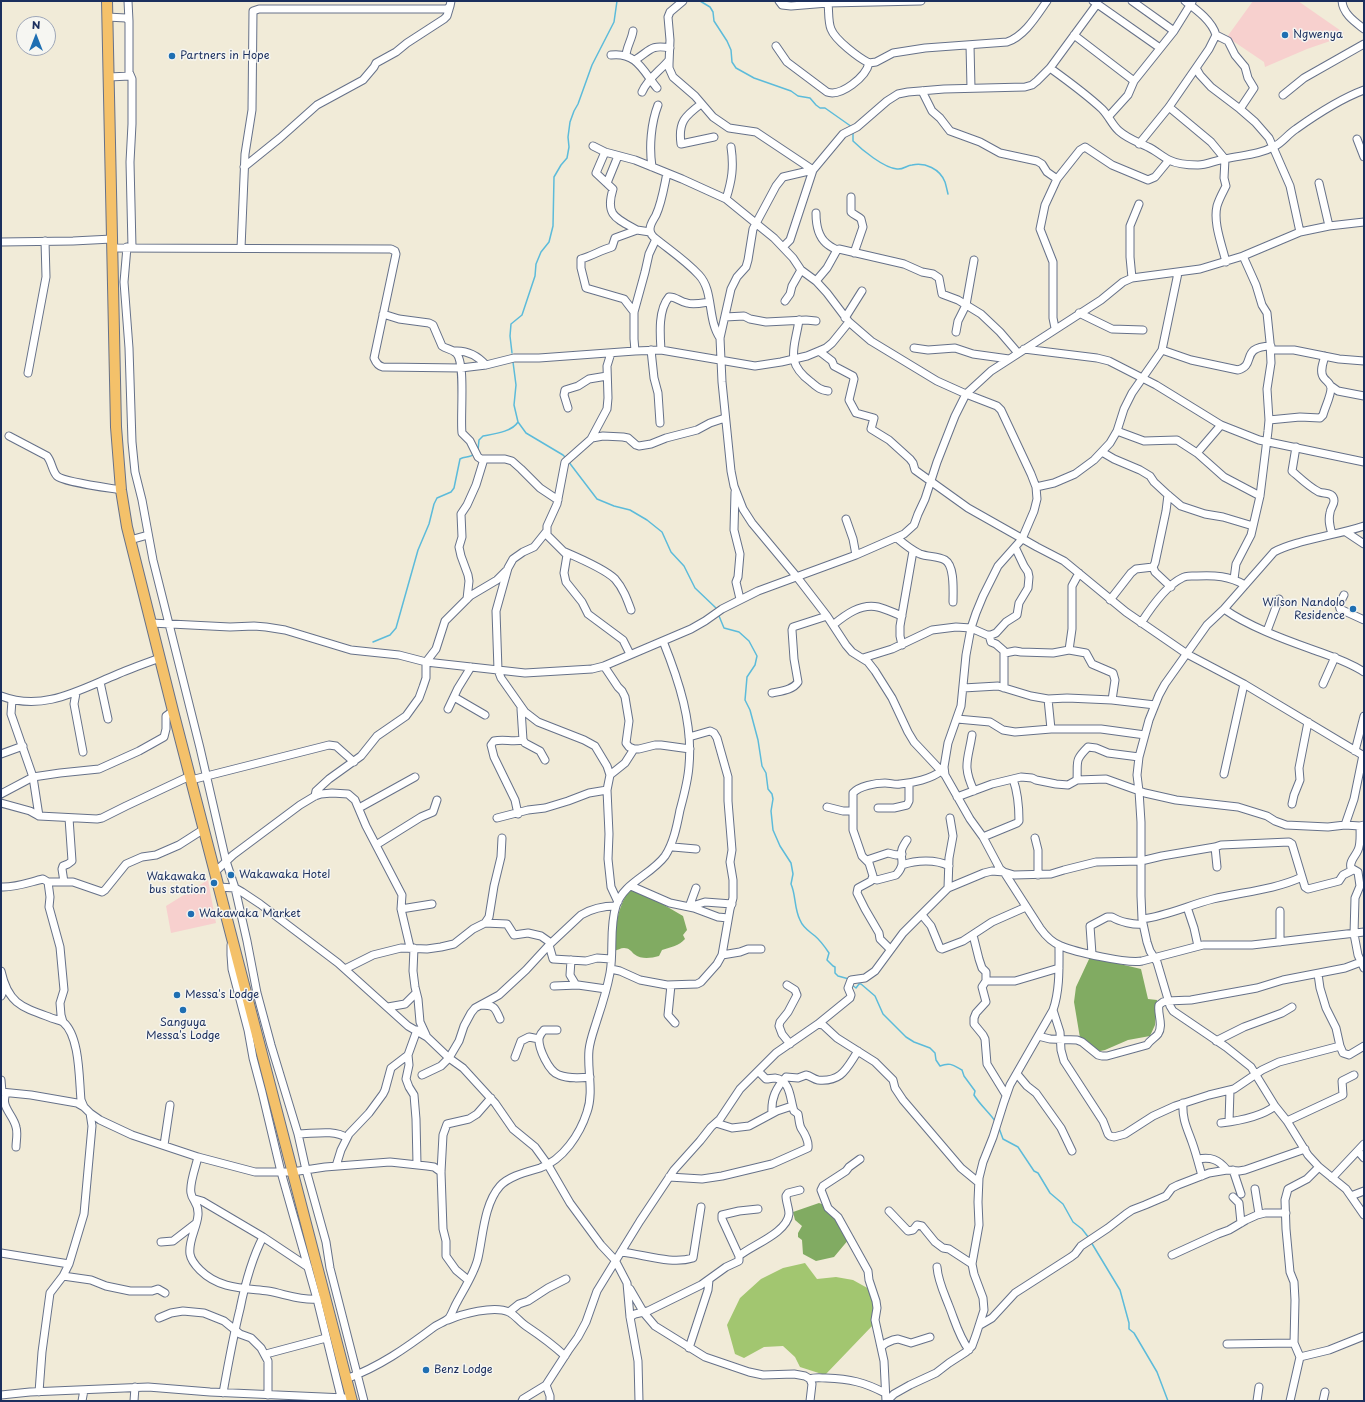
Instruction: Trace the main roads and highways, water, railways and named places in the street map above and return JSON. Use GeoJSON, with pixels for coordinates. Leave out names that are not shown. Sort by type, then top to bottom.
{"type":"FeatureCollection","features":[{"type":"Feature","properties":{"kind":"highway"},"geometry":{"type":"LineString","coordinates":[[107,1],[116,426],[122,490],[130,540],[318,1273],[321,1298],[346,1379],[347,1400]]}},
{"type":"Feature","properties":{"kind":"waterway"},"geometry":{"type":"LineString","coordinates":[[512,353],[510,336],[511,324],[522,315],[535,276],[536,264],[541,252],[549,242],[553,226],[554,177],[567,158],[570,122],[592,65],[614,22],[617,1]]}},
{"type":"Feature","properties":{"kind":"waterway"},"geometry":{"type":"LineString","coordinates":[[700,1],[710,7],[713,12],[714,21],[727,41],[731,50],[732,62],[736,68],[754,78],[791,91],[798,96],[810,98],[820,108],[825,108],[852,127]]}},
{"type":"Feature","properties":{"kind":"waterway"},"geometry":{"type":"LineString","coordinates":[[853,131],[853,141],[867,154],[892,168],[899,169],[917,164],[936,170],[943,177],[948,194]]}},
{"type":"Feature","properties":{"kind":"waterway"},"geometry":{"type":"LineString","coordinates":[[513,362],[516,385],[514,405],[518,422],[526,433],[566,458]]}},
{"type":"Feature","properties":{"kind":"waterway"},"geometry":{"type":"LineString","coordinates":[[478,450],[479,440],[483,436],[507,430],[518,422]]}},
{"type":"Feature","properties":{"kind":"waterway"},"geometry":{"type":"LineString","coordinates":[[373,642],[390,635],[396,628],[418,550],[429,524],[434,504],[437,498],[451,492],[454,488],[460,459],[474,454]]}},
{"type":"Feature","properties":{"kind":"waterway"},"geometry":{"type":"LineString","coordinates":[[568,461],[597,499],[614,506],[630,510],[647,520],[662,532],[671,552],[684,566],[695,588],[716,608]]}},
{"type":"Feature","properties":{"kind":"waterway"},"geometry":{"type":"LineString","coordinates":[[719,616],[724,628],[739,632],[749,641],[757,656],[755,665],[747,677],[745,700],[750,710],[758,740],[762,766],[766,773],[768,789],[772,794],[773,799],[771,811],[773,830],[780,846],[791,863],[793,874],[791,884],[798,915],[804,927],[819,940],[829,953],[827,960],[835,967],[835,973],[838,976],[849,979]]}},
{"type":"Feature","properties":{"kind":"waterway"},"geometry":{"type":"LineString","coordinates":[[852,985],[856,988],[859,984],[861,984],[875,996],[883,1014],[906,1037],[914,1042],[930,1048],[935,1053],[936,1060],[940,1066],[949,1064],[962,1070],[964,1076],[975,1091],[974,1095],[995,1121]]}},
{"type":"Feature","properties":{"kind":"waterway"},"geometry":{"type":"LineString","coordinates":[[999,1128],[1003,1139],[1018,1147],[1034,1171],[1038,1173],[1050,1193],[1063,1204],[1073,1222],[1082,1229],[1089,1238]]}},
{"type":"Feature","properties":{"kind":"waterway"},"geometry":{"type":"LineString","coordinates":[[1091,1242],[1120,1290],[1129,1323],[1129,1329],[1134,1333],[1157,1372],[1168,1401]]}},
{"type":"Feature","properties":{"kind":"place","name":"Ngwenya"},"geometry":{"type":"Point","coordinates":[1285,35]}},
{"type":"Feature","properties":{"kind":"place","name":"Partners in Hope"},"geometry":{"type":"Point","coordinates":[172,56]}},
{"type":"Feature","properties":{"kind":"place","name":"Wilson Nandolo Residence"},"geometry":{"type":"Point","coordinates":[1353,609]}},
{"type":"Feature","properties":{"kind":"place","name":"Wakawaka Hotel"},"geometry":{"type":"Point","coordinates":[231,875]}},
{"type":"Feature","properties":{"kind":"place","name":"Wakawaka bus station"},"geometry":{"type":"Point","coordinates":[214,883]}},
{"type":"Feature","properties":{"kind":"place","name":"Wakawaka Market"},"geometry":{"type":"Point","coordinates":[191,914]}},
{"type":"Feature","properties":{"kind":"place","name":"Messa's Lodge"},"geometry":{"type":"Point","coordinates":[177,995]}},
{"type":"Feature","properties":{"kind":"place","name":"Sanguya Messa's Lodge"},"geometry":{"type":"Point","coordinates":[183,1010]}},
{"type":"Feature","properties":{"kind":"place","name":"Benz Lodge"},"geometry":{"type":"Point","coordinates":[426,1370]}}]}
